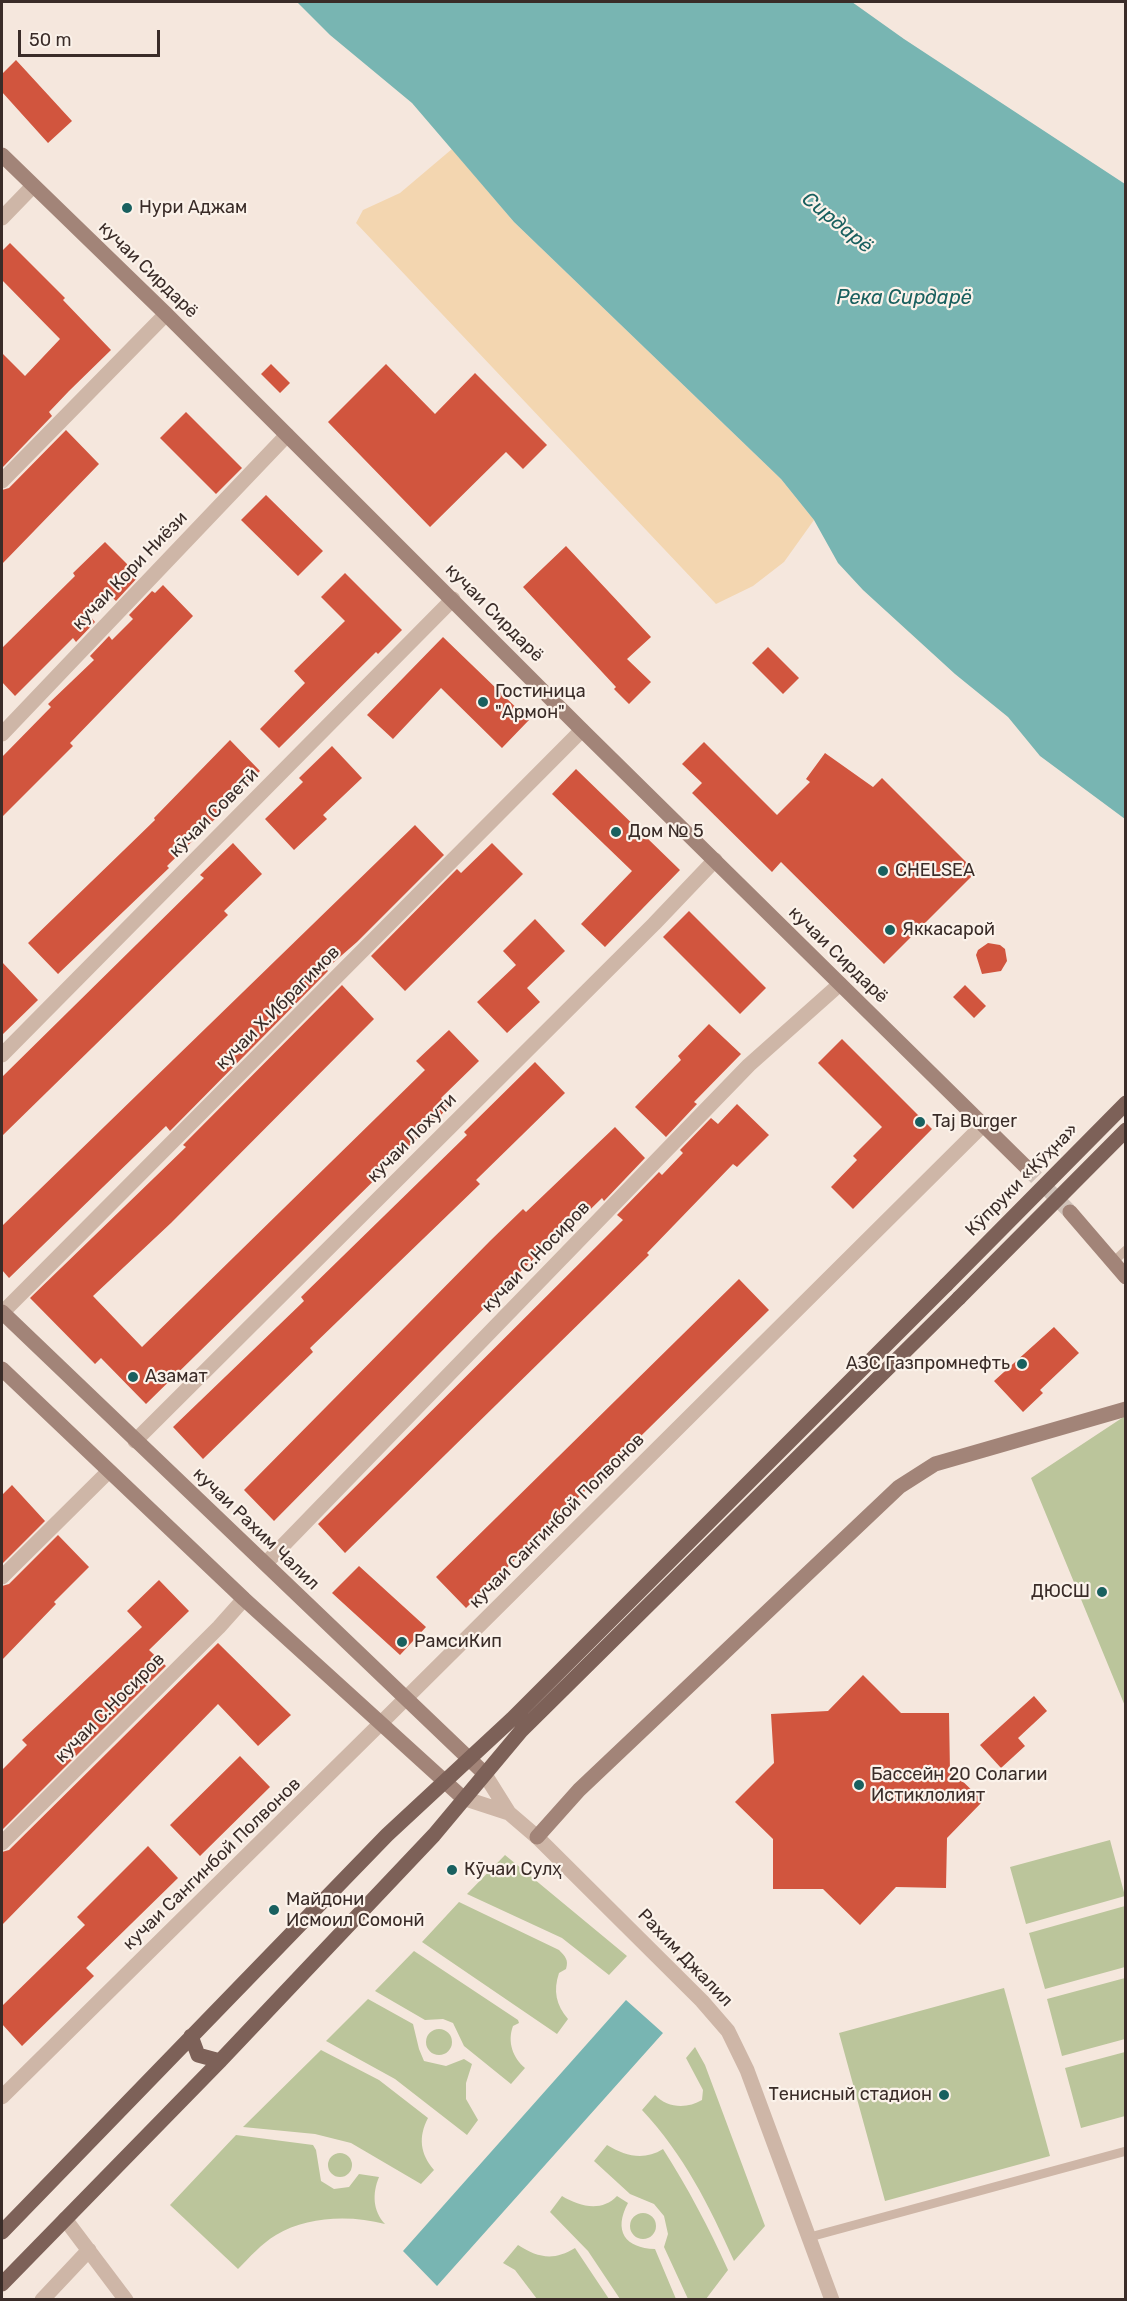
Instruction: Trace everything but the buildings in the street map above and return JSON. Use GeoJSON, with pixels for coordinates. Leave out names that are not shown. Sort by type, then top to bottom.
{"type":"FeatureCollection","features":[{"type":"Feature","properties":{"kind":"main road","name":"кучаи Сирдарё"},"geometry":{"type":"LineString","coordinates":[[2,155],[166,314],[582,730],[1026,1167]]}},
{"type":"Feature","properties":{"kind":"main road","name":"Кӯпруки «Кӯҳна»"},"geometry":{"type":"LineString","coordinates":[[2,2232],[191,2036],[443,1782],[512,1719],[1125,1103]]}},
{"type":"Feature","properties":{"kind":"main road"},"geometry":{"type":"LineString","coordinates":[[2,2284],[220,2061],[434,1835],[520,1731],[959,1298],[1125,1130]]}},
{"type":"Feature","properties":{"kind":"main road"},"geometry":{"type":"LineString","coordinates":[[1070,1212],[1125,1277]]}},
{"type":"Feature","properties":{"kind":"main road","name":"кучаи Рахим Чалил"},"geometry":{"type":"LineString","coordinates":[[2,1313],[484,1773]]}},
{"type":"Feature","properties":{"kind":"main road"},"geometry":{"type":"LineString","coordinates":[[2,1369],[244,1599],[463,1798]]}},
{"type":"Feature","properties":{"kind":"main road"},"geometry":{"type":"LineString","coordinates":[[537,1837],[579,1790],[899,1487],[935,1464],[1125,1409]]}},
{"type":"Feature","properties":{"kind":"main road"},"geometry":{"type":"LineString","coordinates":[[191,2036],[198,2055],[220,2061]]}},
{"type":"Feature","properties":{"kind":"street"},"geometry":{"type":"LineString","coordinates":[[2,218],[33,186]]}},
{"type":"Feature","properties":{"kind":"street"},"geometry":{"type":"LineString","coordinates":[[2,481],[166,314]]}},
{"type":"Feature","properties":{"kind":"street","name":"кучаи Кори Ниёзи"},"geometry":{"type":"LineString","coordinates":[[2,734],[287,435]]}},
{"type":"Feature","properties":{"kind":"street","name":"кӯчаи Советӣ"},"geometry":{"type":"LineString","coordinates":[[2,1055],[453,599]]}},
{"type":"Feature","properties":{"kind":"street","name":"кучаи Х.Ибрагимов"},"geometry":{"type":"LineString","coordinates":[[2,1313],[582,730]]}},
{"type":"Feature","properties":{"kind":"street","name":"кучаи Лохути"},"geometry":{"type":"LineString","coordinates":[[135,1441],[654,924],[715,860]]}},
{"type":"Feature","properties":{"kind":"street","name":"кучаи С.Носиров"},"geometry":{"type":"LineString","coordinates":[[266,1563],[749,1065],[840,984]]}},
{"type":"Feature","properties":{"kind":"street","name":"кучаи Сангинбой Полвонов"},"geometry":{"type":"LineString","coordinates":[[2,2097],[984,1124]]}},
{"type":"Feature","properties":{"kind":"street"},"geometry":{"type":"LineString","coordinates":[[2,1577],[108,1472]]}},
{"type":"Feature","properties":{"kind":"street","name":"кучаи С.Носиров"},"geometry":{"type":"LineString","coordinates":[[2,1843],[219,1627],[244,1599]]}},
{"type":"Feature","properties":{"kind":"street"},"geometry":{"type":"LineString","coordinates":[[484,1773],[509,1813]]}},
{"type":"Feature","properties":{"kind":"street"},"geometry":{"type":"LineString","coordinates":[[463,1798],[509,1813]]}},
{"type":"Feature","properties":{"kind":"street","name":"Рахим Джалил"},"geometry":{"type":"LineString","coordinates":[[509,1813],[537,1837],[702,2001],[728,2031],[747,2070],[832,2300]]}},
{"type":"Feature","properties":{"kind":"street"},"geometry":{"type":"LineString","coordinates":[[65,2219],[126,2300]]}},
{"type":"Feature","properties":{"kind":"street"},"geometry":{"type":"LineString","coordinates":[[42,2300],[89,2250]]}},
{"type":"Feature","properties":{"kind":"lane"},"geometry":{"type":"LineString","coordinates":[[1113,1262],[1125,1250]]}},
{"type":"Feature","properties":{"kind":"lane"},"geometry":{"type":"LineString","coordinates":[[810,2237],[1125,2151]]}},
{"type":"Feature","properties":{"kind":"green space","name":"ДЮСШ"},"geometry":{"type":"Polygon","coordinates":[[[1125,1416],[1125,1706],[1031,1478],[1125,1416]]]}},
{"type":"Feature","properties":{"kind":"green space"},"geometry":{"type":"Polygon","coordinates":[[[1110,1840],[1125,1896],[1026,1924],[1010,1867],[1110,1840]]]}},
{"type":"Feature","properties":{"kind":"green space"},"geometry":{"type":"Polygon","coordinates":[[[505,1855],[627,1956],[609,1975],[562,1938],[467,1894],[505,1855]]]}},
{"type":"Feature","properties":{"kind":"green space"},"geometry":{"type":"Polygon","coordinates":[[[459,1902],[559,1950],[565,1956],[567,1966],[559,1973],[556,1992],[558,2003],[568,2019],[557,2034],[422,1942],[459,1902]]]}},
{"type":"Feature","properties":{"kind":"green space"},"geometry":{"type":"Polygon","coordinates":[[[1125,1906],[1125,1967],[1045,1989],[1029,1933],[1125,1906]]]}},
{"type":"Feature","properties":{"kind":"green space"},"geometry":{"type":"Polygon","coordinates":[[[414,1951],[518,2020],[519,2023],[513,2026],[511,2032],[511,2044],[514,2055],[525,2068],[511,2084],[464,2046],[453,2023],[443,2019],[425,2020],[375,1991],[414,1951]]]}},
{"type":"Feature","properties":{"kind":"green space"},"geometry":{"type":"Polygon","coordinates":[[[1125,1978],[1125,2039],[1062,2056],[1047,1999],[1125,1978]]]}},
{"type":"Feature","properties":{"kind":"green space","name":"Тенисный стадион"},"geometry":{"type":"Polygon","coordinates":[[[1004,1988],[1050,2156],[885,2201],[839,2033],[1004,1988]]]}},
{"type":"Feature","properties":{"kind":"green space"},"geometry":{"type":"Polygon","coordinates":[[[368,1999],[413,2024],[424,2061],[446,2066],[464,2059],[472,2064],[466,2083],[466,2099],[478,2120],[467,2135],[395,2079],[326,2041],[368,1999]]]}},
{"type":"Feature","properties":{"kind":"green space"},"geometry":{"type":"Polygon","coordinates":[[[439,2029],[448,2033],[452,2042],[448,2051],[439,2055],[430,2051],[426,2042],[430,2033],[439,2029]]]}},
{"type":"Feature","properties":{"kind":"green space"},"geometry":{"type":"Polygon","coordinates":[[[695,2047],[705,2065],[765,2226],[734,2261],[694,2181],[671,2145],[642,2110],[655,2095],[665,2103],[677,2106],[690,2105],[702,2100],[703,2090],[686,2058],[695,2047]]]}},
{"type":"Feature","properties":{"kind":"green space"},"geometry":{"type":"Polygon","coordinates":[[[321,2050],[379,2080],[428,2118],[423,2132],[422,2145],[423,2152],[434,2170],[421,2184],[351,2143],[315,2134],[243,2127],[321,2050]]]}},
{"type":"Feature","properties":{"kind":"green space"},"geometry":{"type":"Polygon","coordinates":[[[1125,2052],[1125,2116],[1081,2128],[1065,2068],[1125,2052]]]}},
{"type":"Feature","properties":{"kind":"green space"},"geometry":{"type":"Polygon","coordinates":[[[236,2135],[313,2145],[316,2150],[321,2181],[334,2189],[349,2187],[359,2174],[379,2177],[375,2190],[375,2202],[378,2214],[385,2224],[358,2219],[329,2219],[301,2224],[271,2239],[238,2269],[170,2205],[236,2135]]]}},
{"type":"Feature","properties":{"kind":"green space"},"geometry":{"type":"Polygon","coordinates":[[[607,2145],[635,2156],[649,2155],[663,2149],[698,2208],[728,2270],[706,2299],[688,2299],[664,2247],[668,2234],[664,2216],[654,2204],[630,2194],[594,2161],[607,2145]]]}},
{"type":"Feature","properties":{"kind":"green space"},"geometry":{"type":"Polygon","coordinates":[[[340,2153],[349,2156],[352,2165],[349,2174],[340,2177],[331,2174],[328,2165],[331,2156],[340,2153]]]}},
{"type":"Feature","properties":{"kind":"green space"},"geometry":{"type":"Polygon","coordinates":[[[562,2196],[576,2203],[591,2206],[605,2204],[617,2196],[628,2203],[622,2222],[625,2236],[636,2245],[655,2249],[676,2299],[620,2299],[588,2251],[550,2212],[562,2196]]]}},
{"type":"Feature","properties":{"kind":"green space"},"geometry":{"type":"Polygon","coordinates":[[[643,2213],[652,2217],[656,2226],[652,2235],[643,2239],[634,2235],[630,2226],[634,2217],[643,2213]]]}},
{"type":"Feature","properties":{"kind":"green space"},"geometry":{"type":"Polygon","coordinates":[[[518,2245],[532,2253],[546,2256],[560,2255],[575,2248],[609,2299],[537,2299],[515,2270],[503,2263],[518,2245]]]}},
{"type":"Feature","properties":{"kind":"sand"},"geometry":{"type":"Polygon","coordinates":[[[452,149],[514,222],[781,479],[814,520],[784,562],[753,586],[716,604],[356,223],[363,210],[400,193],[452,149]]]}},
{"type":"Feature","properties":{"kind":"water","name":"Река Сирдарё"},"geometry":{"type":"Polygon","coordinates":[[[297,2],[852,2],[904,39],[1125,184],[1125,819],[1040,756],[1008,717],[955,674],[863,590],[838,563],[814,520],[781,479],[514,222],[412,103],[330,35],[297,2]]]}},
{"type":"Feature","properties":{"kind":"water"},"geometry":{"type":"Polygon","coordinates":[[[626,2000],[663,2033],[437,2286],[403,2251],[626,2000]]]}},
{"type":"Feature","properties":{"kind":"tunnel"},"geometry":{"type":"LineString","coordinates":[[1026,1167],[1070,1212]]}},
{"type":"Feature","properties":{"kind":"place","name":"Нури Аджам"},"geometry":{"type":"Point","coordinates":[127,208]}},
{"type":"Feature","properties":{"kind":"place","name":"Гостиница \"Армон\""},"geometry":{"type":"Point","coordinates":[483,702]}},
{"type":"Feature","properties":{"kind":"place","name":"Дом № 5"},"geometry":{"type":"Point","coordinates":[616,832]}},
{"type":"Feature","properties":{"kind":"place","name":"CHELSEA"},"geometry":{"type":"Point","coordinates":[883,871]}},
{"type":"Feature","properties":{"kind":"place","name":"Яккасарой"},"geometry":{"type":"Point","coordinates":[890,930]}},
{"type":"Feature","properties":{"kind":"place","name":"Taj Burger"},"geometry":{"type":"Point","coordinates":[920,1122]}},
{"type":"Feature","properties":{"kind":"place","name":"АЗС Газпромнефть"},"geometry":{"type":"Point","coordinates":[1022,1364]}},
{"type":"Feature","properties":{"kind":"place","name":"Азамат"},"geometry":{"type":"Point","coordinates":[133,1377]}},
{"type":"Feature","properties":{"kind":"place","name":"ДЮСШ"},"geometry":{"type":"Point","coordinates":[1102,1592]}},
{"type":"Feature","properties":{"kind":"place","name":"РамсиКип"},"geometry":{"type":"Point","coordinates":[402,1642]}},
{"type":"Feature","properties":{"kind":"place","name":"Бассейн 20 Солагии Истиклолият"},"geometry":{"type":"Point","coordinates":[859,1785]}},
{"type":"Feature","properties":{"kind":"place","name":"Кӯчаи Сулҳ"},"geometry":{"type":"Point","coordinates":[452,1870]}},
{"type":"Feature","properties":{"kind":"place","name":"Майдони Исмоил Сомонӣ"},"geometry":{"type":"Point","coordinates":[274,1910]}},
{"type":"Feature","properties":{"kind":"place","name":"Тенисный стадион"},"geometry":{"type":"Point","coordinates":[944,2095]}},
{"type":"Feature","properties":{"kind":"water label","name":"Сирдарё"},"geometry":{"type":"Point","coordinates":[837,223]}}]}
